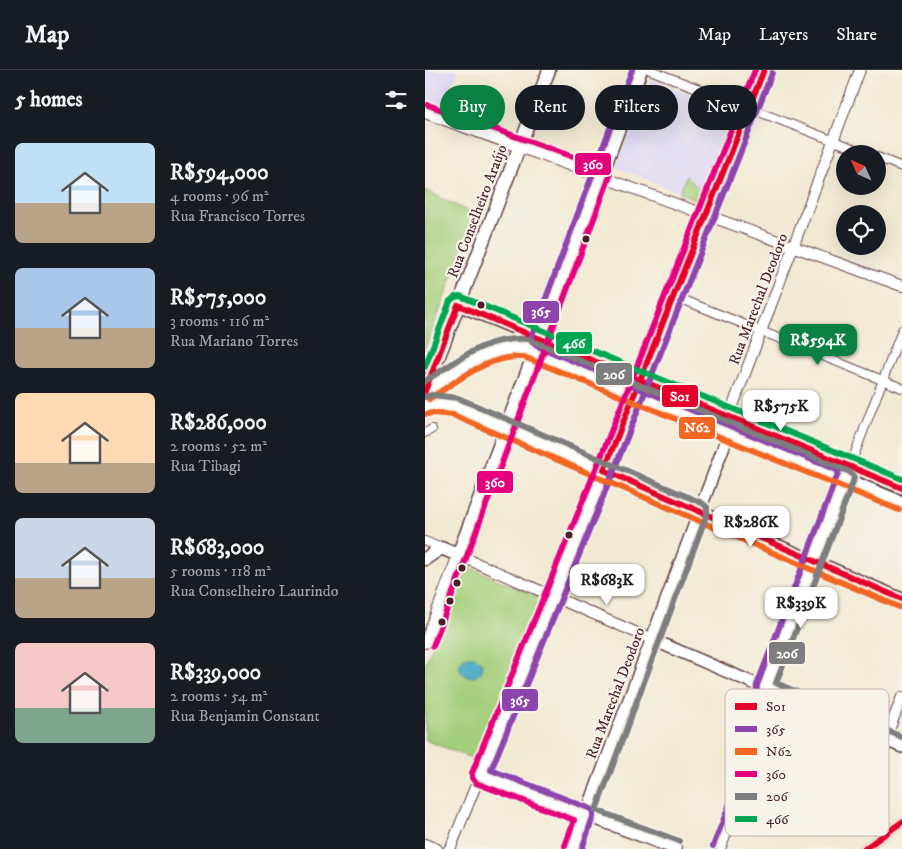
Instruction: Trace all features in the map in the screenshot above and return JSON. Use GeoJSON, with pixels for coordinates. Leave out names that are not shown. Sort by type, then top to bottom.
{"type":"FeatureCollection","features":[{"type":"Feature","properties":{"kind":"main road","name":"Rua Conselheiro Araújo"},"geometry":{"type":"LineString","coordinates":[[428,387],[549,70]]}},
{"type":"Feature","properties":{"kind":"main road"},"geometry":{"type":"LineString","coordinates":[[425,559],[441,548],[458,556],[641,70]]}},
{"type":"Feature","properties":{"kind":"main road"},"geometry":{"type":"LineString","coordinates":[[757,88],[764,70]]}},
{"type":"Feature","properties":{"kind":"main road"},"geometry":{"type":"LineString","coordinates":[[676,849],[481,775],[740,130]]}},
{"type":"Feature","properties":{"kind":"main road"},"geometry":{"type":"LineString","coordinates":[[459,305],[901,488]]}},
{"type":"Feature","properties":{"kind":"main road"},"geometry":{"type":"LineString","coordinates":[[508,325],[517,335],[521,347]]}},
{"type":"Feature","properties":{"kind":"main road"},"geometry":{"type":"LineString","coordinates":[[902,502],[535,351],[521,347],[500,350],[483,356],[428,387],[455,406],[902,599]]}},
{"type":"Feature","properties":{"kind":"main road"},"geometry":{"type":"LineString","coordinates":[[575,353],[582,371]]}},
{"type":"Feature","properties":{"kind":"main road"},"geometry":{"type":"LineString","coordinates":[[425,406],[432,404],[455,406]]}},
{"type":"Feature","properties":{"kind":"main road","name":"Rua Marechal Deodoro"},"geometry":{"type":"LineString","coordinates":[[573,849],[729,431],[729,416]]}},
{"type":"Feature","properties":{"kind":"main road"},"geometry":{"type":"LineString","coordinates":[[759,444],[800,446]]}},
{"type":"Feature","properties":{"kind":"main road"},"geometry":{"type":"LineString","coordinates":[[651,639],[765,688]]}},
{"type":"Feature","properties":{"kind":"main road"},"geometry":{"type":"LineString","coordinates":[[889,742],[902,747]]}},
{"type":"Feature","properties":{"kind":"street"},"geometry":{"type":"LineString","coordinates":[[650,70],[689,85]]}},
{"type":"Feature","properties":{"kind":"street","name":"Rua Marechal Deodoro"},"geometry":{"type":"LineString","coordinates":[[729,416],[860,70]]}},
{"type":"Feature","properties":{"kind":"street"},"geometry":{"type":"LineString","coordinates":[[757,111],[844,145]]}},
{"type":"Feature","properties":{"kind":"street"},"geometry":{"type":"LineString","coordinates":[[425,113],[902,286]]}},
{"type":"Feature","properties":{"kind":"street"},"geometry":{"type":"LineString","coordinates":[[886,161],[902,167]]}},
{"type":"Feature","properties":{"kind":"street"},"geometry":{"type":"LineString","coordinates":[[674,296],[902,388]]}},
{"type":"Feature","properties":{"kind":"street"},"geometry":{"type":"LineString","coordinates":[[765,688],[902,330]]}},
{"type":"Feature","properties":{"kind":"street"},"geometry":{"type":"LineString","coordinates":[[425,541],[441,548]]}},
{"type":"Feature","properties":{"kind":"street"},"geometry":{"type":"LineString","coordinates":[[425,643],[458,556],[651,639]]}},
{"type":"Feature","properties":{"kind":"street"},"geometry":{"type":"LineString","coordinates":[[889,730],[902,697]]}},
{"type":"Feature","properties":{"kind":"street"},"geometry":{"type":"LineString","coordinates":[[450,848],[481,775]]}},
{"type":"Feature","properties":{"kind":"street"},"geometry":{"type":"LineString","coordinates":[[889,831],[902,822]]}},
{"type":"Feature","properties":{"kind":"street"},"geometry":{"type":"LineString","coordinates":[[721,849],[726,836]]}},
{"type":"Feature","properties":{"kind":"street"},"geometry":{"type":"LineString","coordinates":[[864,849],[882,836]]}},
{"type":"Feature","properties":{"kind":"street"},"geometry":{"type":"LineString","coordinates":[[425,844],[437,849]]}},
{"type":"Feature","properties":{"kind":"shaded area"},"geometry":{"type":"Polygon","coordinates":[[[425,70],[458,70],[452,85],[440,85],[440,110],[425,104],[425,70]]]}},
{"type":"Feature","properties":{"kind":"shaded area"},"geometry":{"type":"Polygon","coordinates":[[[651,79],[666,85],[649,85],[651,79]]]}},
{"type":"Feature","properties":{"kind":"shaded area"},"geometry":{"type":"Polygon","coordinates":[[[678,90],[688,93],[688,130],[731,130],[703,202],[616,167],[631,130],[678,130],[678,90]]]}},
{"type":"Feature","properties":{"kind":"green space"},"geometry":{"type":"Polygon","coordinates":[[[686,176],[705,195],[703,202],[680,193],[686,176]]]}},
{"type":"Feature","properties":{"kind":"green space"},"geometry":{"type":"Polygon","coordinates":[[[425,190],[475,215],[425,350],[425,190]]]}},
{"type":"Feature","properties":{"kind":"green space"},"geometry":{"type":"Polygon","coordinates":[[[578,353],[634,376],[629,387],[584,368],[578,353]]]}},
{"type":"Feature","properties":{"kind":"green space"},"geometry":{"type":"Polygon","coordinates":[[[657,386],[716,412],[711,422],[652,396],[657,386]]]}},
{"type":"Feature","properties":{"kind":"green space"},"geometry":{"type":"Polygon","coordinates":[[[769,446],[800,448],[840,465],[836,474],[769,446]]]}},
{"type":"Feature","properties":{"kind":"green space"},"geometry":{"type":"Polygon","coordinates":[[[462,564],[545,601],[482,762],[425,740],[425,665],[459,576],[457,572],[462,564]]]}},
{"type":"Feature","properties":{"kind":"water"},"geometry":{"type":"Polygon","coordinates":[[[465,657],[475,657],[482,663],[482,671],[476,677],[466,676],[460,671],[460,663],[465,657]]]}},
{"type":"Feature","properties":{"kind":"transit line","name":"365"},"geometry":{"type":"LineString","coordinates":[[632,70],[532,335],[532,342],[537,346],[839,471],[757,689]]}},
{"type":"Feature","properties":{"kind":"transit line","name":"360"},"geometry":{"type":"LineString","coordinates":[[565,846],[574,820],[476,783],[472,778],[472,773],[755,70]]}},
{"type":"Feature","properties":{"kind":"transit line","name":"S01"},"geometry":{"type":"LineString","coordinates":[[604,470],[764,70]]}},
{"type":"Feature","properties":{"kind":"transit line","name":"365"},"geometry":{"type":"LineString","coordinates":[[582,849],[593,817],[591,809],[491,770],[618,460],[772,73]]}},
{"type":"Feature","properties":{"kind":"transit line","name":"360"},"geometry":{"type":"LineString","coordinates":[[428,105],[604,168],[610,176],[433,646]]}},
{"type":"Feature","properties":{"kind":"transit line","name":"466"},"geometry":{"type":"LineString","coordinates":[[425,367],[450,301],[460,296],[902,479]]}},
{"type":"Feature","properties":{"kind":"transit line","name":"S01"},"geometry":{"type":"LineString","coordinates":[[458,305],[902,488]]}},
{"type":"Feature","properties":{"kind":"transit line","name":"S01"},"geometry":{"type":"LineString","coordinates":[[425,391],[458,305]]}},
{"type":"Feature","properties":{"kind":"transit line","name":"206"},"geometry":{"type":"LineString","coordinates":[[425,381],[485,345],[512,339],[528,339],[850,472],[854,477],[853,482],[776,683],[790,689]]}},
{"type":"Feature","properties":{"kind":"transit line","name":"N62"},"geometry":{"type":"LineString","coordinates":[[429,399],[486,364],[511,357],[524,357],[899,510]]}},
{"type":"Feature","properties":{"kind":"transit line","name":"206"},"geometry":{"type":"LineString","coordinates":[[425,397],[432,395],[458,398],[702,503],[707,507],[707,514],[596,810],[679,841]]}},
{"type":"Feature","properties":{"kind":"transit line","name":"N62"},"geometry":{"type":"LineString","coordinates":[[427,414],[453,415],[899,607]]}},
{"type":"Feature","properties":{"kind":"transit line","name":"S01"},"geometry":{"type":"LineString","coordinates":[[604,470],[902,599]]}},
{"type":"Feature","properties":{"kind":"transit line","name":"206"},"geometry":{"type":"LineString","coordinates":[[889,731],[902,737]]}},
{"type":"Feature","properties":{"kind":"transit line","name":"365"},"geometry":{"type":"LineString","coordinates":[[713,846],[725,816]]}},
{"type":"Feature","properties":{"kind":"transit line","name":"S01"},"geometry":{"type":"LineString","coordinates":[[889,831],[902,822]]}},
{"type":"Feature","properties":{"kind":"transit line","name":"S01"},"geometry":{"type":"LineString","coordinates":[[864,849],[882,836]]}}]}
